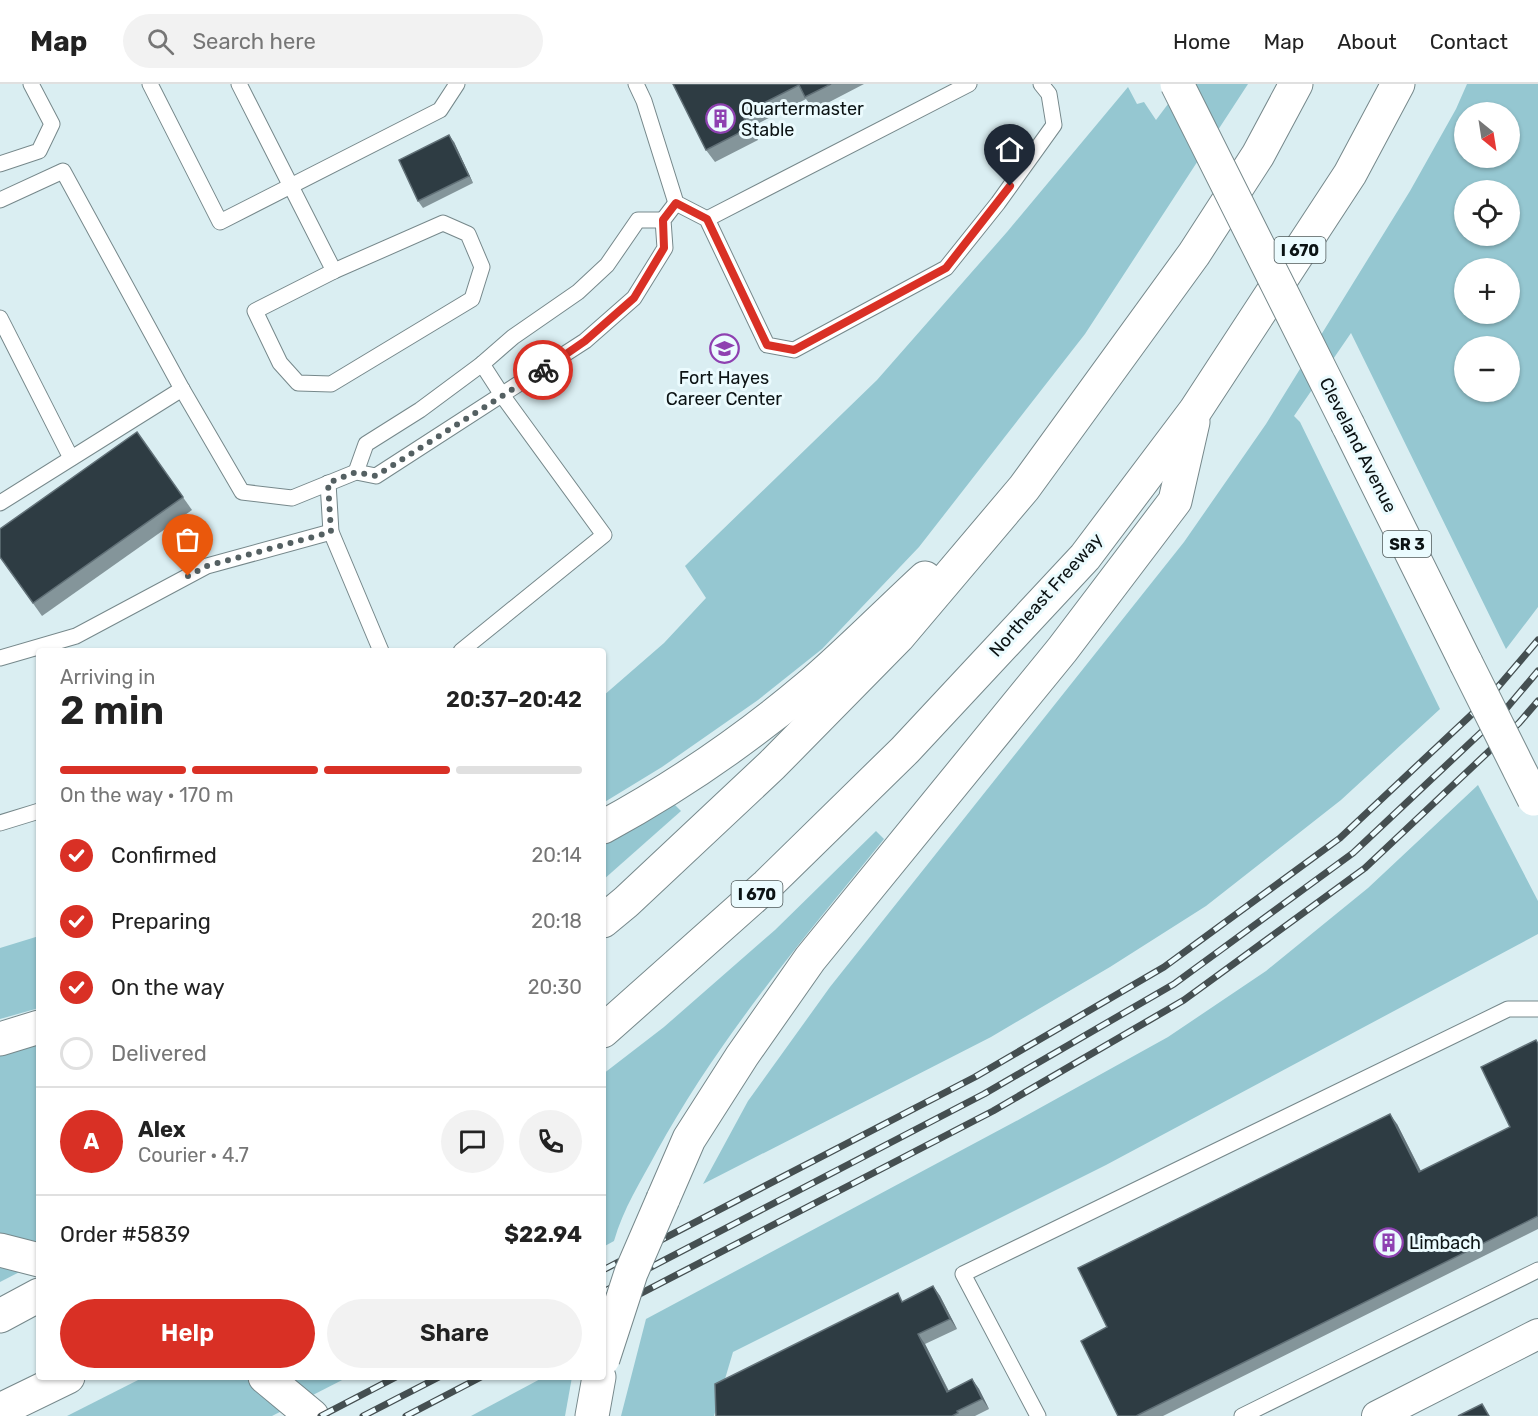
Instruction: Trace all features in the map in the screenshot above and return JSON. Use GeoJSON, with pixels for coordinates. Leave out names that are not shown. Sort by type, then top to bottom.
{"type":"FeatureCollection","features":[{"type":"Feature","properties":{"kind":"main road","name":"Cleveland Avenue"},"geometry":{"type":"LineString","coordinates":[[1177,84],[1536,803]]}},
{"type":"Feature","properties":{"kind":"main road"},"geometry":{"type":"LineString","coordinates":[[606,919],[772,765],[898,637],[1024,488],[1194,254],[1258,155],[1296,84]]}},
{"type":"Feature","properties":{"kind":"main road","name":"Northeast Freeway"},"geometry":{"type":"LineString","coordinates":[[606,1028],[767,885],[905,750],[1085,556],[1195,411],[1350,174],[1398,84]]}},
{"type":"Feature","properties":{"kind":"main road"},"geometry":{"type":"LineString","coordinates":[[606,1350],[631,1273],[689,1139],[742,1056],[810,959],[1062,650],[1175,501],[1195,411]]}},
{"type":"Feature","properties":{"kind":"main road"},"geometry":{"type":"LineString","coordinates":[[606,825],[640,807],[722,753],[808,687],[1024,488]]}},
{"type":"Feature","properties":{"kind":"main road"},"geometry":{"type":"LineString","coordinates":[[0,1039],[36,1028]]}},
{"type":"Feature","properties":{"kind":"main road"},"geometry":{"type":"LineString","coordinates":[[0,1250],[36,1259]]}},
{"type":"Feature","properties":{"kind":"main road"},"geometry":{"type":"LineString","coordinates":[[0,1316],[36,1297]]}},
{"type":"Feature","properties":{"kind":"main road"},"geometry":{"type":"LineString","coordinates":[[0,1410],[62,1380]]}},
{"type":"Feature","properties":{"kind":"main road"},"geometry":{"type":"LineString","coordinates":[[269,1380],[312,1416]]}},
{"type":"Feature","properties":{"kind":"main road"},"geometry":{"type":"LineString","coordinates":[[592,1416],[598,1380]]}},
{"type":"Feature","properties":{"kind":"street"},"geometry":{"type":"LineString","coordinates":[[1377,1416],[1538,1334]]}},
{"type":"Feature","properties":{"kind":"lane"},"geometry":{"type":"LineString","coordinates":[[0,164],[39,151],[52,124],[31,84]]}},
{"type":"Feature","properties":{"kind":"lane"},"geometry":{"type":"LineString","coordinates":[[150,84],[220,222],[440,110],[457,84]]}},
{"type":"Feature","properties":{"kind":"lane"},"geometry":{"type":"LineString","coordinates":[[239,84],[334,271]]}},
{"type":"Feature","properties":{"kind":"lane"},"geometry":{"type":"LineString","coordinates":[[636,84],[644,101],[676,203],[707,219],[767,345],[794,350],[946,268],[998,203],[1054,125],[1049,94],[1041,84]]}},
{"type":"Feature","properties":{"kind":"lane"},"geometry":{"type":"LineString","coordinates":[[707,219],[969,84]]}},
{"type":"Feature","properties":{"kind":"lane"},"geometry":{"type":"LineString","coordinates":[[0,200],[63,171],[182,389],[242,492],[292,498],[356,472],[376,476],[585,341],[634,298],[664,248],[663,220],[676,203]]}},
{"type":"Feature","properties":{"kind":"lane"},"geometry":{"type":"LineString","coordinates":[[356,472],[366,444],[420,410],[482,364],[513,337],[585,285],[607,265],[638,220],[663,220]]}},
{"type":"Feature","properties":{"kind":"lane"},"geometry":{"type":"LineString","coordinates":[[443,223],[468,234],[482,267],[471,299],[332,384],[298,383],[280,363],[255,311],[334,271],[443,223]]}},
{"type":"Feature","properties":{"kind":"lane"},"geometry":{"type":"LineString","coordinates":[[0,318],[71,458]]}},
{"type":"Feature","properties":{"kind":"lane"},"geometry":{"type":"LineString","coordinates":[[465,648],[604,535],[482,364]]}},
{"type":"Feature","properties":{"kind":"lane"},"geometry":{"type":"LineString","coordinates":[[0,503],[182,389]]}},
{"type":"Feature","properties":{"kind":"lane"},"geometry":{"type":"LineString","coordinates":[[328,483],[331,532],[380,648]]}},
{"type":"Feature","properties":{"kind":"lane"},"geometry":{"type":"LineString","coordinates":[[0,641],[3,657],[76,636],[207,566],[331,532]]}},
{"type":"Feature","properties":{"kind":"lane"},"geometry":{"type":"LineString","coordinates":[[0,823],[36,812]]}},
{"type":"Feature","properties":{"kind":"lane"},"geometry":{"type":"LineString","coordinates":[[1038,1416],[963,1274],[1508,1009],[1538,1009]]}},
{"type":"Feature","properties":{"kind":"lane"},"geometry":{"type":"LineString","coordinates":[[1242,1416],[1538,1270]]}},
{"type":"Feature","properties":{"kind":"shaded area"},"geometry":{"type":"Polygon","coordinates":[[[1183,84],[1248,84],[1085,334],[919,547],[822,649],[758,700],[662,767],[606,801],[606,693],[664,643],[706,598],[685,566],[877,380],[1007,232],[1128,87],[1137,104],[1144,102],[1156,120],[1183,84]]]}},
{"type":"Feature","properties":{"kind":"shaded area"},"geometry":{"type":"Polygon","coordinates":[[[1467,84],[1538,84],[1538,607],[1506,649],[1351,333],[1294,416],[1300,422],[1440,709],[1341,800],[1206,906],[1110,967],[991,1037],[703,1184],[748,1101],[830,987],[1184,542],[1266,424],[1410,191],[1454,113],[1454,168],[1520,168],[1520,102],[1459,102],[1467,84]]]}},
{"type":"Feature","properties":{"kind":"shaded area"},"geometry":{"type":"Polygon","coordinates":[[[1478,785],[1538,901],[1538,934],[1106,1165],[733,1352],[714,1416],[621,1416],[646,1319],[1020,1119],[1168,1037],[1266,971],[1368,888],[1478,785]]]}},
{"type":"Feature","properties":{"kind":"shaded area"},"geometry":{"type":"Polygon","coordinates":[[[673,803],[681,811],[606,877],[606,842],[673,803]]]}},
{"type":"Feature","properties":{"kind":"shaded area"},"geometry":{"type":"Polygon","coordinates":[[[876,831],[884,839],[763,990],[707,1069],[681,1109],[639,1184],[622,1218],[614,1241],[606,1245],[606,1072],[664,1027],[775,930],[876,831]]]}},
{"type":"Feature","properties":{"kind":"shaded area"},"geometry":{"type":"Polygon","coordinates":[[[36,937],[36,1009],[0,1019],[0,948],[36,937]]]}},
{"type":"Feature","properties":{"kind":"shaded area"},"geometry":{"type":"Polygon","coordinates":[[[36,1044],[36,1264],[0,1282],[0,1055],[36,1044]]]}},
{"type":"Feature","properties":{"kind":"shaded area"},"geometry":{"type":"Polygon","coordinates":[[[138,1380],[342,1380],[272,1416],[67,1416],[138,1380]]]}},
{"type":"Feature","properties":{"kind":"shaded area"},"geometry":{"type":"Polygon","coordinates":[[[538,1380],[571,1380],[565,1416],[471,1416],[538,1380]]]}},
{"type":"Feature","properties":{"kind":"building","name":"Quartermaster Stable"},"geometry":{"type":"Polygon","coordinates":[[[673,84],[831,84],[805,97],[799,85],[742,114],[749,128],[706,150],[673,84]]]}},
{"type":"Feature","properties":{"kind":"building"},"geometry":{"type":"Polygon","coordinates":[[[449,135],[469,176],[418,201],[399,160],[449,135]]]}},
{"type":"Feature","properties":{"kind":"building"},"geometry":{"type":"Polygon","coordinates":[[[137,432],[183,497],[33,603],[0,557],[0,529],[137,432]]]}},
{"type":"Feature","properties":{"kind":"building","name":"Limbach"},"geometry":{"type":"Polygon","coordinates":[[[1536,1040],[1538,1044],[1538,1216],[1136,1416],[1118,1416],[1081,1341],[1107,1327],[1078,1268],[1390,1114],[1419,1172],[1510,1127],[1481,1067],[1536,1040]]]}},
{"type":"Feature","properties":{"kind":"building"},"geometry":{"type":"Polygon","coordinates":[[[933,1286],[950,1319],[918,1334],[947,1392],[972,1379],[982,1399],[957,1411],[958,1413],[952,1416],[716,1416],[715,1384],[898,1293],[902,1302],[933,1286]]]}},
{"type":"Feature","properties":{"kind":"building"},"geometry":{"type":"Polygon","coordinates":[[[1482,1404],[1489,1416],[1458,1416],[1482,1404]]]}},
{"type":"Feature","properties":{"kind":"railway"},"geometry":{"type":"LineString","coordinates":[[606,1268],[975,1077],[1164,967],[1340,838],[1486,701],[1538,640]]}},
{"type":"Feature","properties":{"kind":"railway"},"geometry":{"type":"LineString","coordinates":[[606,1290],[984,1094],[1174,984],[1353,853],[1505,710],[1538,671]]}},
{"type":"Feature","properties":{"kind":"railway"},"geometry":{"type":"LineString","coordinates":[[606,1311],[993,1111],[1184,1000],[1365,868],[1519,723],[1538,701]]}},
{"type":"Feature","properties":{"kind":"railway"},"geometry":{"type":"LineString","coordinates":[[321,1416],[390,1380]]}},
{"type":"Feature","properties":{"kind":"railway"},"geometry":{"type":"LineString","coordinates":[[363,1416],[433,1380]]}},
{"type":"Feature","properties":{"kind":"railway"},"geometry":{"type":"LineString","coordinates":[[406,1416],[475,1380]]}},
{"type":"Feature","properties":{"kind":"way so far"},"geometry":{"type":"LineString","coordinates":[[188,576],[207,566],[331,532],[328,483],[356,472],[376,476],[543,370]]}},
{"type":"Feature","properties":{"kind":"place","name":"Quartermaster Stable"},"geometry":{"type":"Point","coordinates":[720,119]}},
{"type":"Feature","properties":{"kind":"place","name":"Fort Hayes Career Center"},"geometry":{"type":"Point","coordinates":[724,349]}},
{"type":"Feature","properties":{"kind":"place","name":"Limbach"},"geometry":{"type":"Point","coordinates":[1388,1243]}},
{"type":"Feature","properties":{"kind":"route"},"geometry":{"type":"LineString","coordinates":[[543,370],[585,341],[634,298],[664,248],[663,220],[676,203],[707,219],[767,345],[794,350],[946,268],[1010,186]]}}]}
